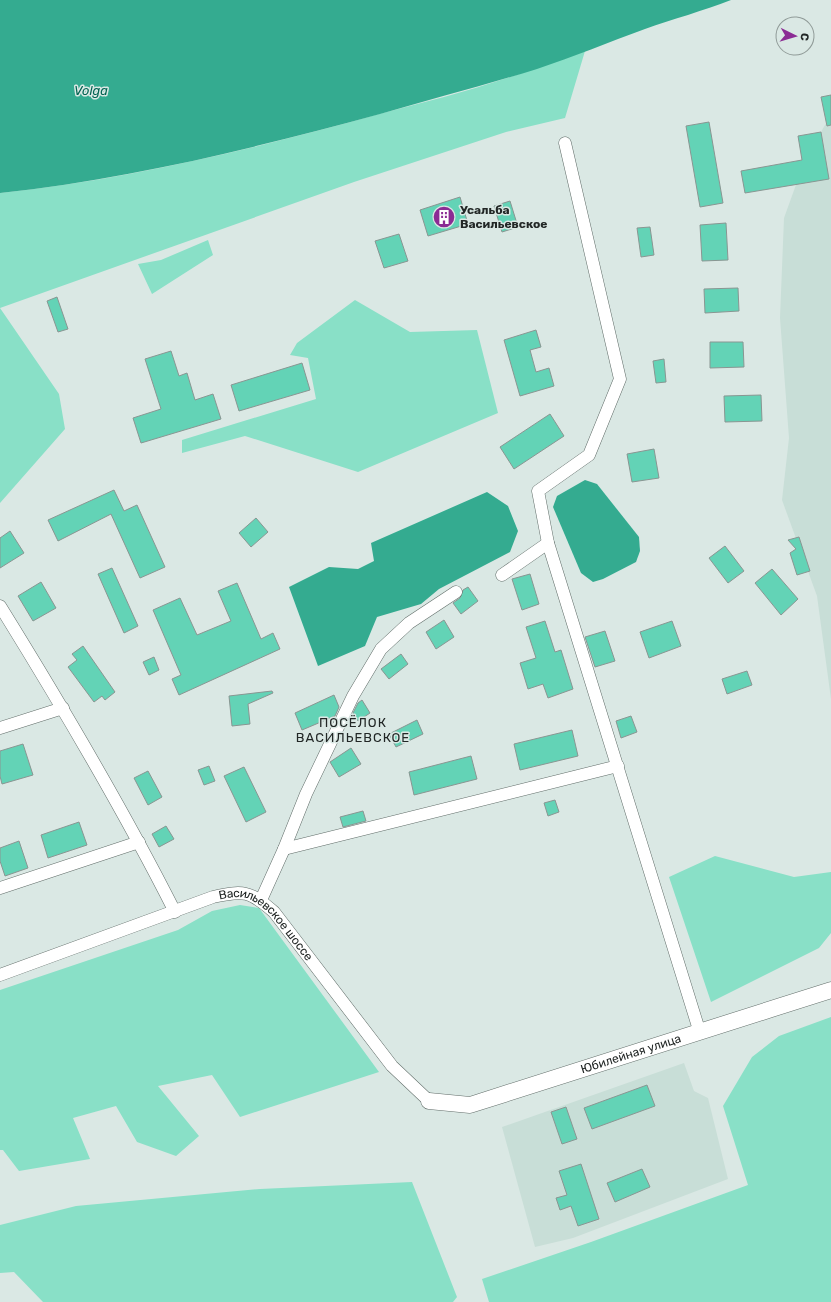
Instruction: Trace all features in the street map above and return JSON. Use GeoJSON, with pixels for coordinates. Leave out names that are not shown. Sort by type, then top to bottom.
{"type":"FeatureCollection","features":[{"type":"Feature","properties":{"kind":"street"},"geometry":{"type":"LineString","coordinates":[[565,143],[620,379],[589,455],[538,491],[548,543],[700,1033]]}},
{"type":"Feature","properties":{"kind":"street"},"geometry":{"type":"LineString","coordinates":[[502,576],[548,543]]}},
{"type":"Feature","properties":{"kind":"street"},"geometry":{"type":"LineString","coordinates":[[261,900],[284,849],[306,794],[353,696],[381,649],[409,623],[456,592]]}},
{"type":"Feature","properties":{"kind":"street"},"geometry":{"type":"LineString","coordinates":[[0,606],[63,708],[139,842],[175,912]]}},
{"type":"Feature","properties":{"kind":"street"},"geometry":{"type":"LineString","coordinates":[[0,728],[63,708]]}},
{"type":"Feature","properties":{"kind":"street"},"geometry":{"type":"LineString","coordinates":[[284,849],[618,766]]}},
{"type":"Feature","properties":{"kind":"street"},"geometry":{"type":"LineString","coordinates":[[0,888],[139,842]]}},
{"type":"Feature","properties":{"kind":"street","name":"Васильевское шоссе"},"geometry":{"type":"LineString","coordinates":[[0,975],[213,897],[247,893],[261,900],[274,912],[392,1066],[429,1101]]}},
{"type":"Feature","properties":{"kind":"street","name":"Юбилейная улица"},"geometry":{"type":"LineString","coordinates":[[429,1101],[470,1106],[831,990]]}},
{"type":"Feature","properties":{"kind":"shaded area"},"geometry":{"type":"Polygon","coordinates":[[[585,51],[565,118],[506,132],[354,182],[0,308],[0,193],[96,180],[238,151],[462,92],[514,76],[585,51]]]}},
{"type":"Feature","properties":{"kind":"shaded area"},"geometry":{"type":"Polygon","coordinates":[[[831,115],[831,699],[817,596],[782,500],[789,438],[780,318],[784,218],[806,157],[831,115]]]}},
{"type":"Feature","properties":{"kind":"shaded area"},"geometry":{"type":"Polygon","coordinates":[[[208,240],[213,255],[152,294],[138,264],[161,260],[208,240]]]}},
{"type":"Feature","properties":{"kind":"shaded area"},"geometry":{"type":"Polygon","coordinates":[[[355,300],[410,332],[477,330],[498,413],[358,472],[245,436],[182,453],[182,440],[316,399],[308,358],[290,355],[297,343],[355,300]]]}},
{"type":"Feature","properties":{"kind":"shaded area"},"geometry":{"type":"Polygon","coordinates":[[[0,308],[59,394],[65,429],[0,503],[0,308]]]}},
{"type":"Feature","properties":{"kind":"shaded area"},"geometry":{"type":"Polygon","coordinates":[[[715,856],[794,877],[831,872],[831,933],[819,948],[711,1002],[669,877],[715,856]]]}},
{"type":"Feature","properties":{"kind":"shaded area"},"geometry":{"type":"Polygon","coordinates":[[[240,905],[259,908],[379,1072],[240,1117],[212,1075],[158,1086],[199,1136],[176,1156],[137,1142],[116,1106],[73,1118],[90,1159],[19,1171],[3,1150],[0,1150],[0,990],[178,930],[212,911],[240,905]]]}},
{"type":"Feature","properties":{"kind":"shaded area"},"geometry":{"type":"Polygon","coordinates":[[[831,1017],[831,1302],[489,1302],[482,1279],[591,1242],[748,1185],[723,1106],[752,1057],[779,1036],[831,1017]]]}},
{"type":"Feature","properties":{"kind":"shaded area"},"geometry":{"type":"Polygon","coordinates":[[[684,1063],[694,1091],[708,1098],[728,1179],[573,1238],[535,1247],[502,1127],[684,1063]]]}},
{"type":"Feature","properties":{"kind":"shaded area"},"geometry":{"type":"Polygon","coordinates":[[[412,1182],[457,1297],[453,1302],[43,1302],[14,1272],[0,1273],[0,1225],[76,1206],[260,1189],[412,1182]]]}},
{"type":"Feature","properties":{"kind":"water","name":"Volga"},"geometry":{"type":"Polygon","coordinates":[[[0,0],[731,0],[645,29],[537,69],[333,127],[144,171],[96,180],[0,193],[0,0]]]}},
{"type":"Feature","properties":{"kind":"water"},"geometry":{"type":"Polygon","coordinates":[[[585,480],[597,484],[639,537],[640,551],[636,562],[603,579],[593,582],[581,573],[553,507],[557,496],[585,480]]]}},
{"type":"Feature","properties":{"kind":"water"},"geometry":{"type":"Polygon","coordinates":[[[487,492],[508,506],[518,531],[510,552],[439,589],[421,604],[377,617],[365,646],[318,666],[289,587],[329,567],[358,569],[374,561],[371,543],[487,492]]]}},
{"type":"Feature","properties":{"kind":"building"},"geometry":{"type":"Polygon","coordinates":[[[831,95],[831,125],[827,126],[821,97],[831,95]]]}},
{"type":"Feature","properties":{"kind":"building"},"geometry":{"type":"Polygon","coordinates":[[[709,122],[723,203],[700,207],[686,126],[709,122]]]}},
{"type":"Feature","properties":{"kind":"building"},"geometry":{"type":"Polygon","coordinates":[[[821,132],[829,179],[745,193],[741,171],[802,160],[798,136],[821,132]]]}},
{"type":"Feature","properties":{"kind":"building","name":"Усальба Васильевское"},"geometry":{"type":"Polygon","coordinates":[[[460,197],[468,224],[428,236],[420,210],[460,197]]]}},
{"type":"Feature","properties":{"kind":"building"},"geometry":{"type":"Polygon","coordinates":[[[510,201],[518,227],[502,232],[494,206],[510,201]]]}},
{"type":"Feature","properties":{"kind":"building"},"geometry":{"type":"Polygon","coordinates":[[[726,223],[728,260],[702,261],[700,225],[726,223]]]}},
{"type":"Feature","properties":{"kind":"building"},"geometry":{"type":"Polygon","coordinates":[[[650,227],[654,255],[641,257],[637,228],[650,227]]]}},
{"type":"Feature","properties":{"kind":"building"},"geometry":{"type":"Polygon","coordinates":[[[399,234],[408,261],[384,268],[375,241],[399,234]]]}},
{"type":"Feature","properties":{"kind":"building"},"geometry":{"type":"Polygon","coordinates":[[[738,288],[739,311],[705,313],[704,289],[738,288]]]}},
{"type":"Feature","properties":{"kind":"building"},"geometry":{"type":"Polygon","coordinates":[[[57,297],[68,329],[58,332],[47,301],[57,297]]]}},
{"type":"Feature","properties":{"kind":"building"},"geometry":{"type":"Polygon","coordinates":[[[536,330],[541,347],[530,350],[536,372],[549,368],[554,386],[520,396],[504,340],[536,330]]]}},
{"type":"Feature","properties":{"kind":"building"},"geometry":{"type":"Polygon","coordinates":[[[710,342],[743,342],[744,367],[710,368],[710,342]]]}},
{"type":"Feature","properties":{"kind":"building"},"geometry":{"type":"Polygon","coordinates":[[[171,351],[179,376],[187,373],[195,400],[213,394],[221,419],[141,443],[133,418],[161,409],[145,359],[171,351]]]}},
{"type":"Feature","properties":{"kind":"building"},"geometry":{"type":"Polygon","coordinates":[[[664,359],[666,382],[656,383],[653,361],[664,359]]]}},
{"type":"Feature","properties":{"kind":"building"},"geometry":{"type":"Polygon","coordinates":[[[302,363],[310,390],[239,411],[231,385],[302,363]]]}},
{"type":"Feature","properties":{"kind":"building"},"geometry":{"type":"Polygon","coordinates":[[[761,395],[762,421],[725,422],[724,396],[761,395]]]}},
{"type":"Feature","properties":{"kind":"building"},"geometry":{"type":"Polygon","coordinates":[[[550,414],[564,436],[514,469],[500,447],[550,414]]]}},
{"type":"Feature","properties":{"kind":"building"},"geometry":{"type":"Polygon","coordinates":[[[654,449],[659,478],[632,482],[627,454],[654,449]]]}},
{"type":"Feature","properties":{"kind":"building"},"geometry":{"type":"Polygon","coordinates":[[[114,490],[124,511],[137,505],[165,567],[140,578],[111,514],[58,541],[48,520],[114,490]]]}},
{"type":"Feature","properties":{"kind":"building"},"geometry":{"type":"Polygon","coordinates":[[[256,518],[268,532],[251,547],[239,533],[256,518]]]}},
{"type":"Feature","properties":{"kind":"building"},"geometry":{"type":"Polygon","coordinates":[[[10,531],[24,553],[0,568],[0,538],[10,531]]]}},
{"type":"Feature","properties":{"kind":"building"},"geometry":{"type":"Polygon","coordinates":[[[799,537],[810,571],[797,575],[790,553],[796,549],[788,540],[799,537]]]}},
{"type":"Feature","properties":{"kind":"building"},"geometry":{"type":"Polygon","coordinates":[[[725,546],[744,571],[728,583],[709,558],[725,546]]]}},
{"type":"Feature","properties":{"kind":"building"},"geometry":{"type":"Polygon","coordinates":[[[112,568],[138,626],[124,633],[98,574],[112,568]]]}},
{"type":"Feature","properties":{"kind":"building"},"geometry":{"type":"Polygon","coordinates":[[[772,569],[798,599],[781,615],[755,583],[772,569]]]}},
{"type":"Feature","properties":{"kind":"building"},"geometry":{"type":"Polygon","coordinates":[[[530,574],[539,604],[522,610],[512,579],[530,574]]]}},
{"type":"Feature","properties":{"kind":"building"},"geometry":{"type":"Polygon","coordinates":[[[41,582],[56,608],[33,621],[18,596],[41,582]]]}},
{"type":"Feature","properties":{"kind":"building"},"geometry":{"type":"Polygon","coordinates":[[[237,583],[261,639],[273,633],[280,649],[179,695],[172,679],[181,675],[153,610],[180,598],[197,635],[231,621],[218,591],[237,583]]]}},
{"type":"Feature","properties":{"kind":"building"},"geometry":{"type":"Polygon","coordinates":[[[468,587],[478,601],[461,614],[453,603],[460,598],[463,590],[468,587]]]}},
{"type":"Feature","properties":{"kind":"building"},"geometry":{"type":"Polygon","coordinates":[[[444,620],[454,637],[436,649],[426,632],[444,620]]]}},
{"type":"Feature","properties":{"kind":"building"},"geometry":{"type":"Polygon","coordinates":[[[545,621],[555,652],[561,650],[573,689],[548,698],[543,684],[528,689],[520,663],[536,658],[526,627],[545,621]]]}},
{"type":"Feature","properties":{"kind":"building"},"geometry":{"type":"Polygon","coordinates":[[[672,621],[681,646],[649,658],[640,632],[672,621]]]}},
{"type":"Feature","properties":{"kind":"building"},"geometry":{"type":"Polygon","coordinates":[[[605,631],[615,661],[595,667],[585,637],[605,631]]]}},
{"type":"Feature","properties":{"kind":"building"},"geometry":{"type":"Polygon","coordinates":[[[83,646],[115,692],[105,700],[102,696],[94,702],[68,667],[77,660],[72,654],[83,646]]]}},
{"type":"Feature","properties":{"kind":"building"},"geometry":{"type":"Polygon","coordinates":[[[401,654],[408,664],[389,679],[381,669],[401,654]]]}},
{"type":"Feature","properties":{"kind":"building"},"geometry":{"type":"Polygon","coordinates":[[[154,657],[159,670],[149,675],[143,662],[154,657]]]}},
{"type":"Feature","properties":{"kind":"building"},"geometry":{"type":"Polygon","coordinates":[[[747,671],[752,685],[727,694],[722,679],[747,671]]]}},
{"type":"Feature","properties":{"kind":"building"},"geometry":{"type":"Polygon","coordinates":[[[272,691],[273,693],[248,704],[250,724],[232,726],[229,696],[272,691]]]}},
{"type":"Feature","properties":{"kind":"building"},"geometry":{"type":"Polygon","coordinates":[[[334,695],[339,707],[335,716],[302,730],[295,713],[334,695]]]}},
{"type":"Feature","properties":{"kind":"building"},"geometry":{"type":"Polygon","coordinates":[[[362,700],[370,713],[358,721],[353,713],[358,703],[362,700]]]}},
{"type":"Feature","properties":{"kind":"building"},"geometry":{"type":"Polygon","coordinates":[[[631,716],[637,732],[621,738],[616,721],[631,716]]]}},
{"type":"Feature","properties":{"kind":"building"},"geometry":{"type":"Polygon","coordinates":[[[417,720],[423,734],[396,747],[389,734],[417,720]]]}},
{"type":"Feature","properties":{"kind":"building"},"geometry":{"type":"Polygon","coordinates":[[[572,730],[578,756],[520,770],[514,744],[572,730]]]}},
{"type":"Feature","properties":{"kind":"building"},"geometry":{"type":"Polygon","coordinates":[[[23,744],[33,775],[2,784],[0,776],[0,751],[23,744]]]}},
{"type":"Feature","properties":{"kind":"building"},"geometry":{"type":"Polygon","coordinates":[[[351,748],[361,764],[339,777],[330,762],[351,748]]]}},
{"type":"Feature","properties":{"kind":"building"},"geometry":{"type":"Polygon","coordinates":[[[471,756],[477,779],[414,795],[409,772],[471,756]]]}},
{"type":"Feature","properties":{"kind":"building"},"geometry":{"type":"Polygon","coordinates":[[[209,766],[215,781],[204,785],[198,770],[209,766]]]}},
{"type":"Feature","properties":{"kind":"building"},"geometry":{"type":"Polygon","coordinates":[[[244,767],[266,812],[246,822],[224,776],[244,767]]]}},
{"type":"Feature","properties":{"kind":"building"},"geometry":{"type":"Polygon","coordinates":[[[148,771],[162,797],[148,805],[134,778],[148,771]]]}},
{"type":"Feature","properties":{"kind":"building"},"geometry":{"type":"Polygon","coordinates":[[[555,800],[559,812],[548,816],[544,803],[555,800]]]}},
{"type":"Feature","properties":{"kind":"building"},"geometry":{"type":"Polygon","coordinates":[[[363,811],[366,821],[343,827],[340,817],[363,811]]]}},
{"type":"Feature","properties":{"kind":"building"},"geometry":{"type":"Polygon","coordinates":[[[79,822],[87,845],[48,858],[41,835],[79,822]]]}},
{"type":"Feature","properties":{"kind":"building"},"geometry":{"type":"Polygon","coordinates":[[[166,826],[174,839],[159,847],[152,834],[166,826]]]}},
{"type":"Feature","properties":{"kind":"building"},"geometry":{"type":"Polygon","coordinates":[[[19,841],[28,868],[5,876],[0,861],[0,848],[19,841]]]}},
{"type":"Feature","properties":{"kind":"building"},"geometry":{"type":"Polygon","coordinates":[[[647,1085],[655,1106],[592,1129],[584,1108],[647,1085]]]}},
{"type":"Feature","properties":{"kind":"building"},"geometry":{"type":"Polygon","coordinates":[[[566,1107],[577,1139],[562,1144],[551,1112],[566,1107]]]}},
{"type":"Feature","properties":{"kind":"building"},"geometry":{"type":"Polygon","coordinates":[[[581,1164],[599,1219],[578,1226],[571,1206],[560,1210],[556,1198],[567,1195],[559,1171],[581,1164]]]}},
{"type":"Feature","properties":{"kind":"building"},"geometry":{"type":"Polygon","coordinates":[[[642,1169],[650,1187],[615,1202],[607,1183],[642,1169]]]}},
{"type":"Feature","properties":{"kind":"place","name":"Усальба Васильевское"},"geometry":{"type":"Point","coordinates":[444,217]}},
{"type":"Feature","properties":{"kind":"district","name":"ПОСЁЛОК ВАСИЛЬЕВСКОЕ"},"geometry":{"type":"Point","coordinates":[353,730]}}]}
